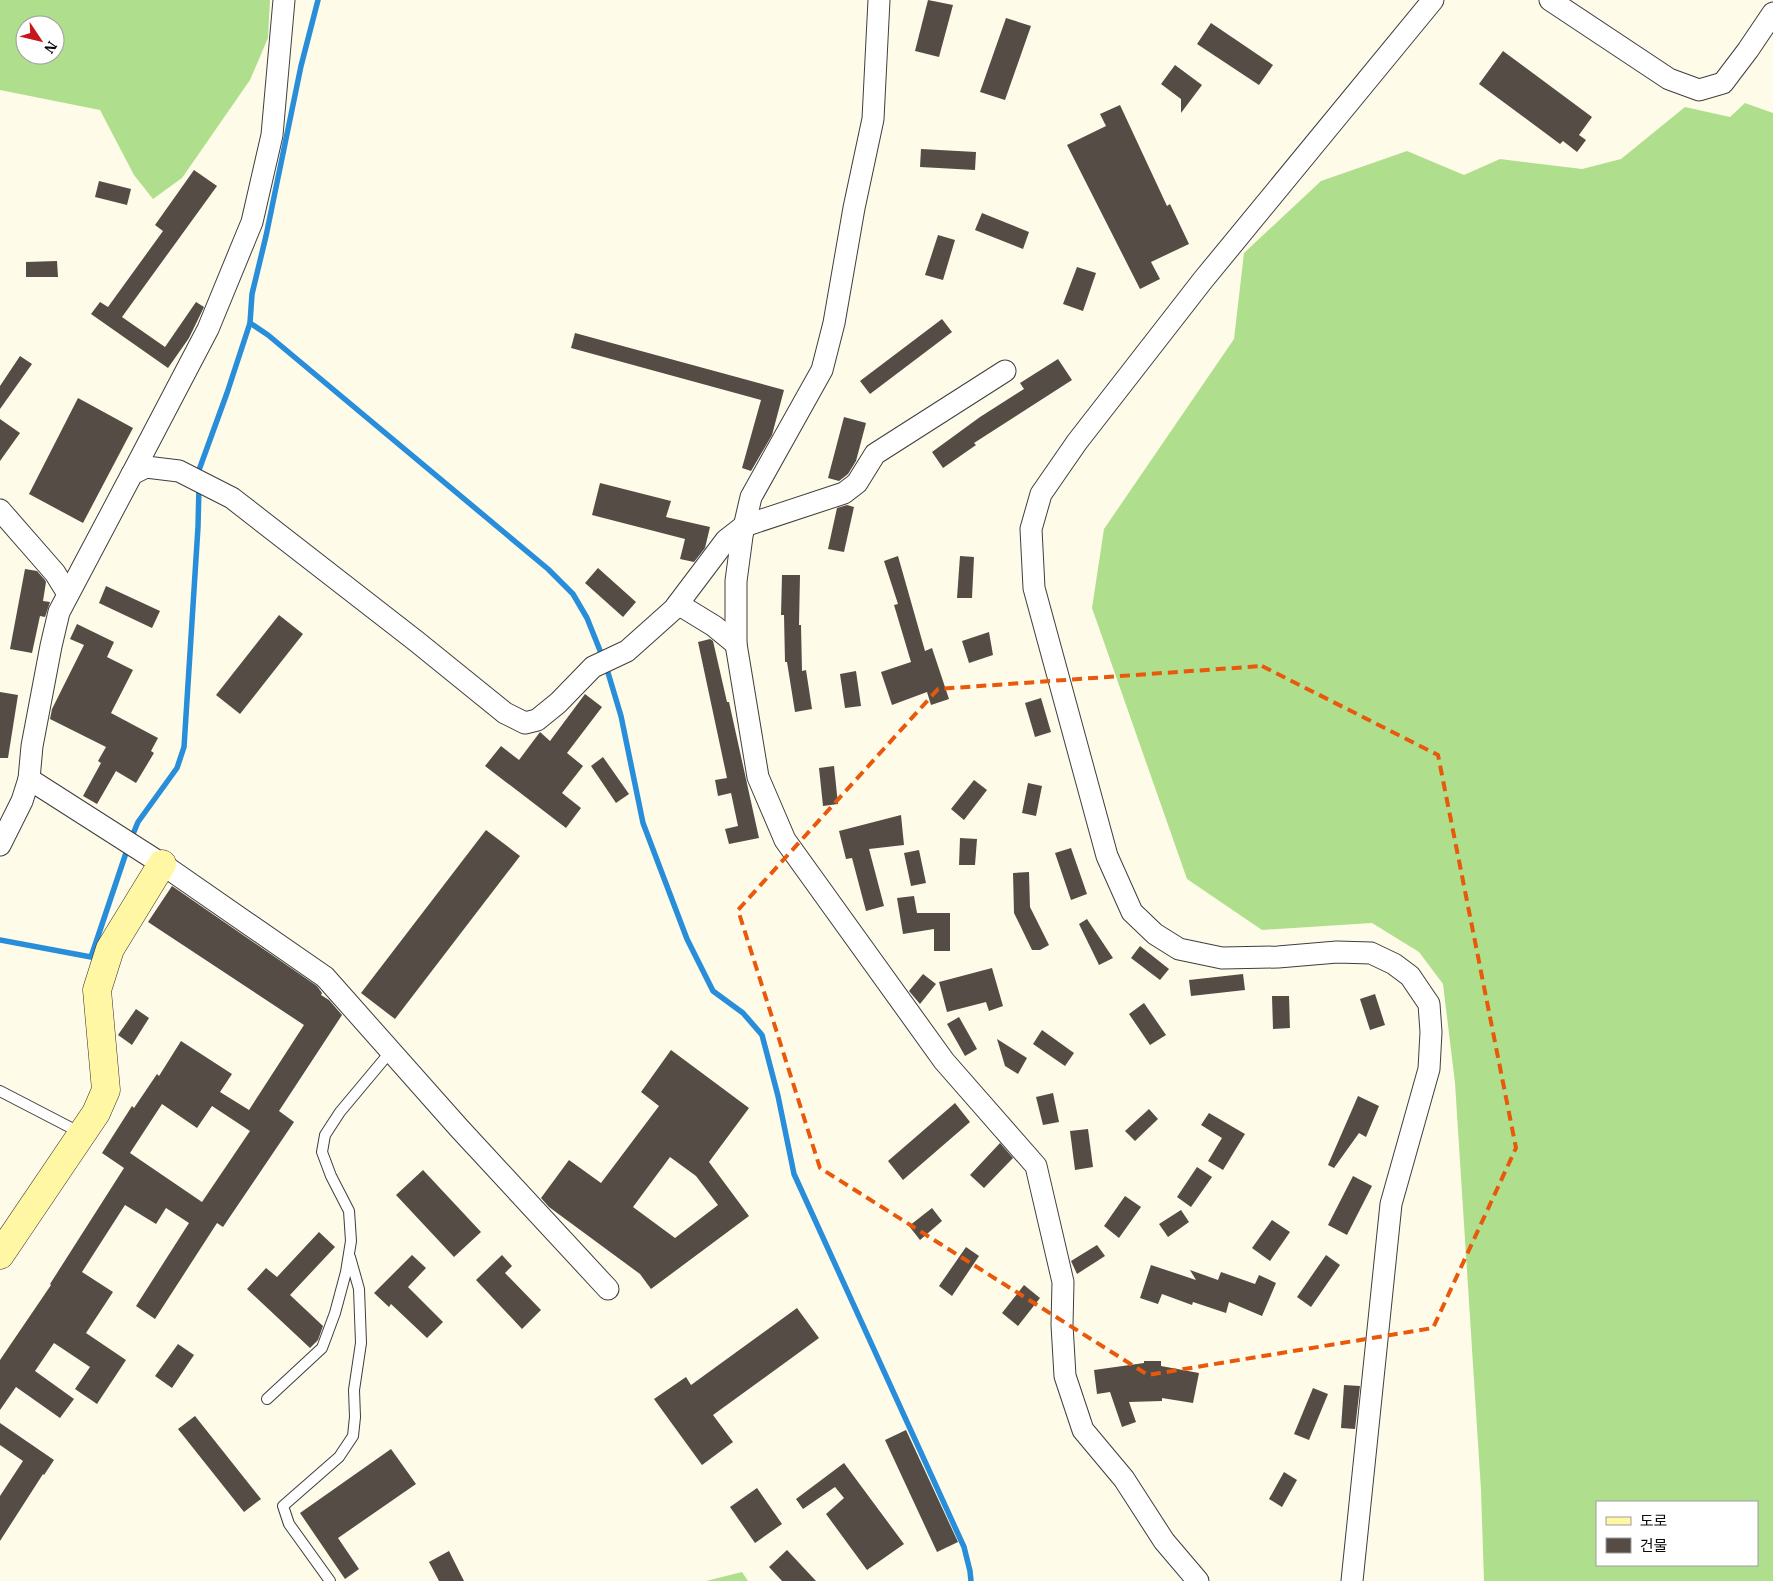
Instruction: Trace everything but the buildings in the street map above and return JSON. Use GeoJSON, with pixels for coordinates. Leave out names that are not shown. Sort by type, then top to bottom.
{"type":"FeatureCollection","features":[{"type":"Feature","properties":{"kind":"street"},"geometry":{"type":"LineString","coordinates":[[0,845],[22,801],[29,779],[32,746],[50,646],[59,612],[208,329],[252,222],[272,135],[284,0]]}},
{"type":"Feature","properties":{"kind":"street"},"geometry":{"type":"LineString","coordinates":[[879,0],[873,119],[854,208],[834,323],[822,370],[751,497],[744,526],[736,581],[736,644],[758,778],[785,840],[944,1061],[1036,1166],[1063,1282],[1062,1325],[1065,1376],[1083,1430],[1124,1479],[1164,1541],[1198,1581]]}},
{"type":"Feature","properties":{"kind":"street"},"geometry":{"type":"LineString","coordinates":[[1352,1581],[1392,1204],[1429,1069],[1431,1032],[1429,1004],[1410,976],[1394,964],[1372,953],[1337,952],[1278,957],[1222,958],[1179,949],[1155,934],[1132,912],[1107,856],[1034,588],[1031,529],[1042,494],[1077,442],[1203,280],[1433,0]]}},
{"type":"Feature","properties":{"kind":"street"},"geometry":{"type":"LineString","coordinates":[[1550,0],[1670,79],[1699,90],[1723,83],[1773,12]]}},
{"type":"Feature","properties":{"kind":"street"},"geometry":{"type":"LineString","coordinates":[[132,474],[146,467],[179,471],[232,498],[505,713],[525,723],[536,720],[558,703],[593,668],[627,651],[678,604],[726,540],[744,526],[844,494],[857,484],[875,454],[1004,370]]}},
{"type":"Feature","properties":{"kind":"street"},"geometry":{"type":"LineString","coordinates":[[0,510],[55,573],[68,594]]}},
{"type":"Feature","properties":{"kind":"street"},"geometry":{"type":"LineString","coordinates":[[678,604],[714,626],[736,644]]}},
{"type":"Feature","properties":{"kind":"street"},"geometry":{"type":"LineString","coordinates":[[29,779],[162,864],[325,977],[465,1135],[608,1289]]}},
{"type":"Feature","properties":{"kind":"street"},"geometry":{"type":"LineString","coordinates":[[0,1255],[96,1114],[106,1090],[97,990],[110,949],[162,864]]}},
{"type":"Feature","properties":{"kind":"lane"},"geometry":{"type":"LineString","coordinates":[[267,1398],[322,1348],[335,1313],[346,1272],[351,1241],[348,1211],[322,1152],[325,1135],[340,1112],[391,1051]]}},
{"type":"Feature","properties":{"kind":"lane"},"geometry":{"type":"LineString","coordinates":[[0,1091],[82,1134]]}},
{"type":"Feature","properties":{"kind":"lane"},"geometry":{"type":"LineString","coordinates":[[330,1581],[288,1524],[282,1506],[339,1457],[353,1436],[355,1417],[354,1390],[361,1343],[360,1289],[349,1254]]}},
{"type":"Feature","properties":{"kind":"highlighted area"},"geometry":{"type":"Polygon","coordinates":[[[1262,666],[1438,755],[1516,1148],[1433,1328],[1148,1375],[820,1168],[738,910],[938,689],[1262,666]]]}},
{"type":"Feature","properties":{"kind":"green space"},"geometry":{"type":"Polygon","coordinates":[[[0,0],[270,0],[268,38],[250,80],[182,178],[153,199],[134,175],[100,110],[0,90],[0,0]]]}},
{"type":"Feature","properties":{"kind":"green space"},"geometry":{"type":"Polygon","coordinates":[[[1745,103],[1773,113],[1773,1581],[1484,1581],[1481,1490],[1455,1083],[1443,984],[1419,952],[1372,923],[1262,930],[1187,879],[1092,608],[1104,529],[1234,339],[1244,253],[1321,181],[1407,151],[1464,175],[1500,159],[1582,169],[1621,159],[1685,107],[1730,117],[1745,103]]]}},
{"type":"Feature","properties":{"kind":"green space"},"geometry":{"type":"Polygon","coordinates":[[[742,1572],[748,1581],[706,1581],[742,1572]]]}},
{"type":"Feature","properties":{"kind":"waterway"},"geometry":{"type":"LineString","coordinates":[[318,0],[301,66],[266,236],[252,294],[250,323],[268,335],[548,569],[573,594],[587,618],[603,658]]}},
{"type":"Feature","properties":{"kind":"waterway"},"geometry":{"type":"LineString","coordinates":[[199,477],[199,470],[250,323]]}},
{"type":"Feature","properties":{"kind":"waterway"},"geometry":{"type":"LineString","coordinates":[[131,839],[138,822],[177,768],[184,747],[199,486]]}},
{"type":"Feature","properties":{"kind":"waterway"},"geometry":{"type":"LineString","coordinates":[[606,666],[621,716],[643,823],[687,939],[713,991],[743,1013],[762,1035],[778,1096],[794,1174],[964,1547],[971,1581]]}},
{"type":"Feature","properties":{"kind":"waterway"},"geometry":{"type":"LineString","coordinates":[[0,940],[91,957],[128,847]]}}]}
